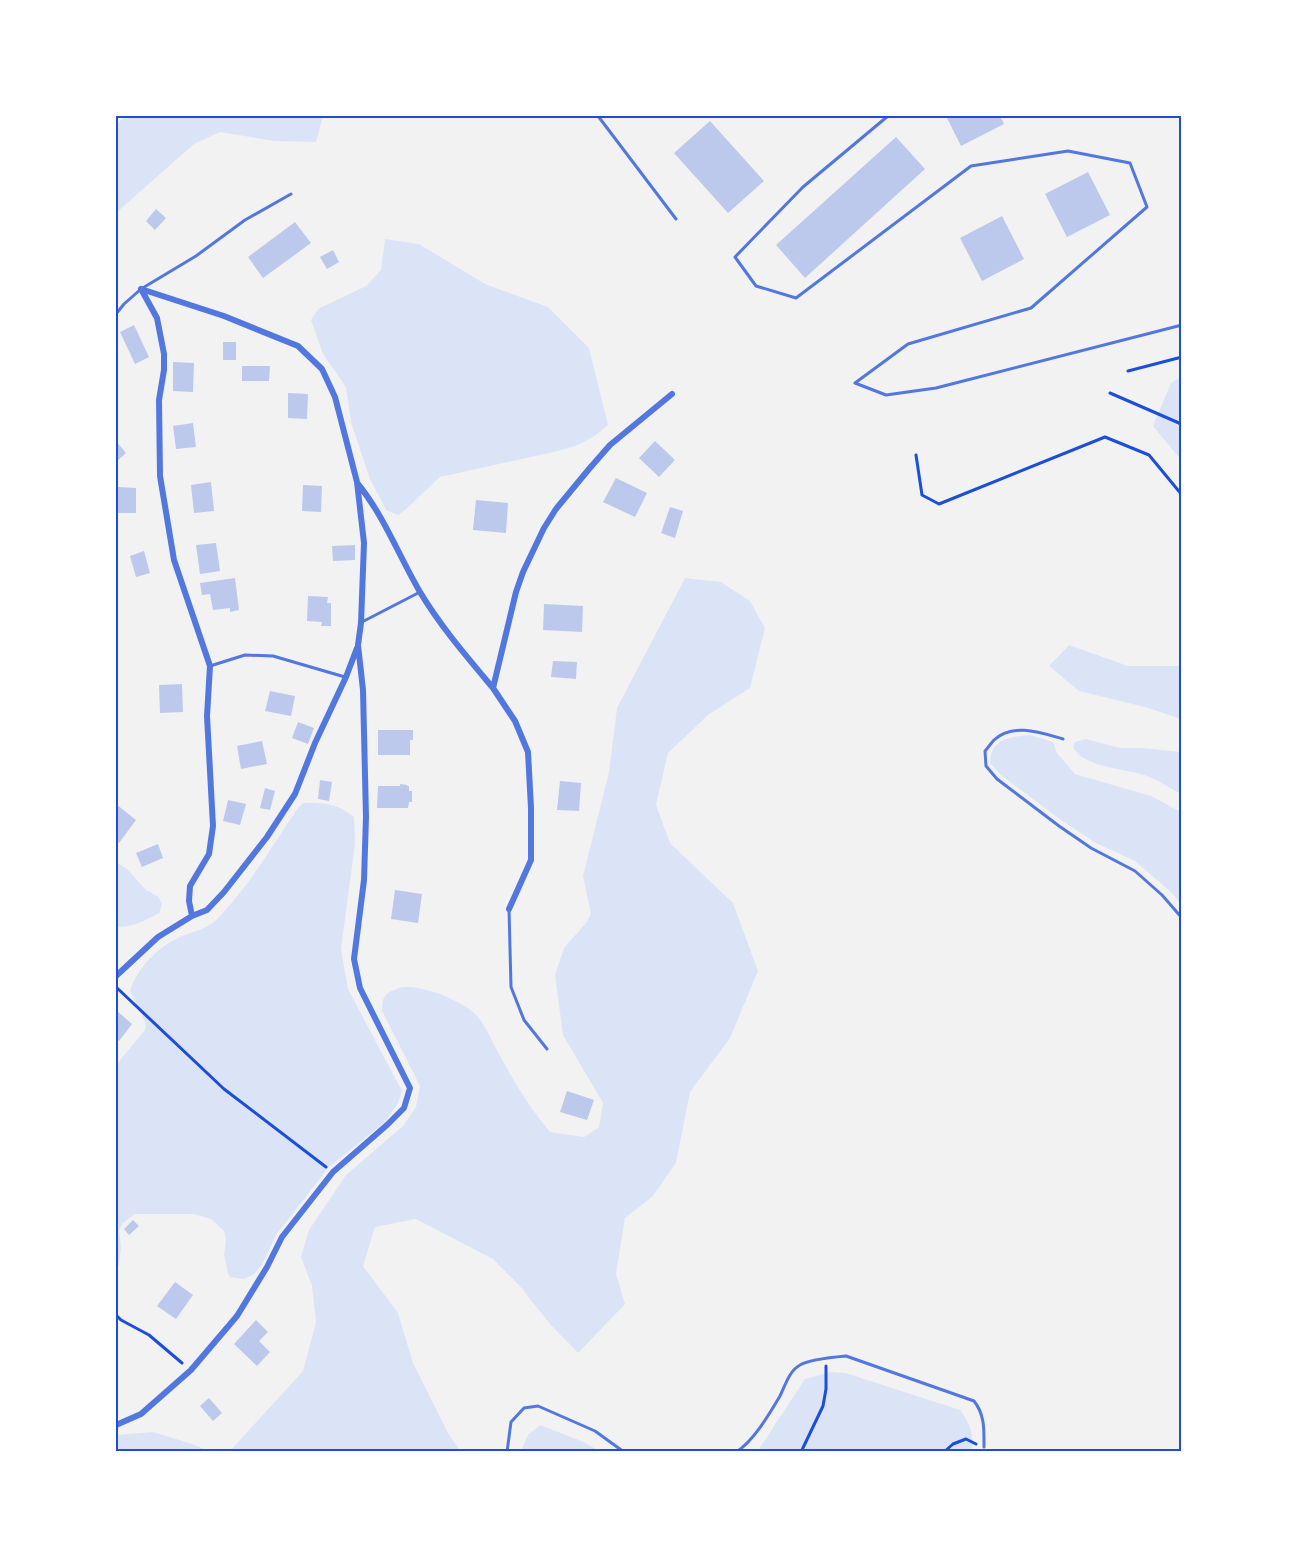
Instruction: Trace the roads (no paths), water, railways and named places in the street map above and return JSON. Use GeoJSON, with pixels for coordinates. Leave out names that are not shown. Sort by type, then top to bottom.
{"type":"FeatureCollection","features":[{"type":"Feature","properties":{"kind":"street"},"geometry":{"type":"LineString","coordinates":[[116,976],[158,937],[192,916],[207,910],[267,837],[295,794],[358,645],[364,543],[357,482],[335,397],[322,369],[298,346],[224,316],[141,289]]}},
{"type":"Feature","properties":{"kind":"street"},"geometry":{"type":"LineString","coordinates":[[141,289],[157,318],[164,354],[159,400],[160,476],[174,560],[210,666],[207,716],[213,826],[209,854],[190,886],[189,901],[192,916]]}},
{"type":"Feature","properties":{"kind":"street"},"geometry":{"type":"LineString","coordinates":[[493,688],[516,592],[544,528],[556,509],[610,445],[672,394]]}},
{"type":"Feature","properties":{"kind":"street"},"geometry":{"type":"LineString","coordinates":[[357,482],[370,499],[420,592],[446,631],[493,688],[515,721],[528,752],[531,860],[509,909]]}},
{"type":"Feature","properties":{"kind":"street"},"geometry":{"type":"LineString","coordinates":[[116,1425],[141,1414],[191,1370],[237,1316],[267,1267],[282,1237],[333,1172],[404,1108],[410,1088],[360,988],[354,959],[364,880],[366,817],[363,690],[358,645]]}},
{"type":"Feature","properties":{"kind":"lane"},"geometry":{"type":"LineString","coordinates":[[598,116],[676,219]]}},
{"type":"Feature","properties":{"kind":"lane"},"geometry":{"type":"LineString","coordinates":[[888,116],[803,187],[735,256],[756,286],[796,298],[971,166],[1068,151],[1130,163],[1147,207],[1031,308],[908,344],[855,383],[886,395],[936,388],[1182,325]]}},
{"type":"Feature","properties":{"kind":"lane"},"geometry":{"type":"LineString","coordinates":[[116,314],[141,289],[196,256],[245,220],[291,194]]}},
{"type":"Feature","properties":{"kind":"lane"},"geometry":{"type":"LineString","coordinates":[[361,623],[420,592]]}},
{"type":"Feature","properties":{"kind":"lane"},"geometry":{"type":"LineString","coordinates":[[210,666],[245,655],[273,656],[346,677]]}},
{"type":"Feature","properties":{"kind":"lane"},"geometry":{"type":"LineString","coordinates":[[1063,739],[1028,730],[1007,732],[994,740],[986,751],[986,766],[997,779],[1059,826],[1091,848],[1135,871],[1162,895],[1182,918]]}},
{"type":"Feature","properties":{"kind":"lane"},"geometry":{"type":"LineString","coordinates":[[509,909],[511,987],[524,1020],[547,1049]]}},
{"type":"Feature","properties":{"kind":"lane"},"geometry":{"type":"LineString","coordinates":[[736,1452],[757,1430],[779,1397],[789,1376],[800,1365],[846,1356],[974,1401],[980,1408],[982,1417],[984,1447]]}},
{"type":"Feature","properties":{"kind":"lane"},"geometry":{"type":"LineString","coordinates":[[507,1452],[511,1422],[524,1408],[538,1406],[595,1431],[624,1452]]}}]}
